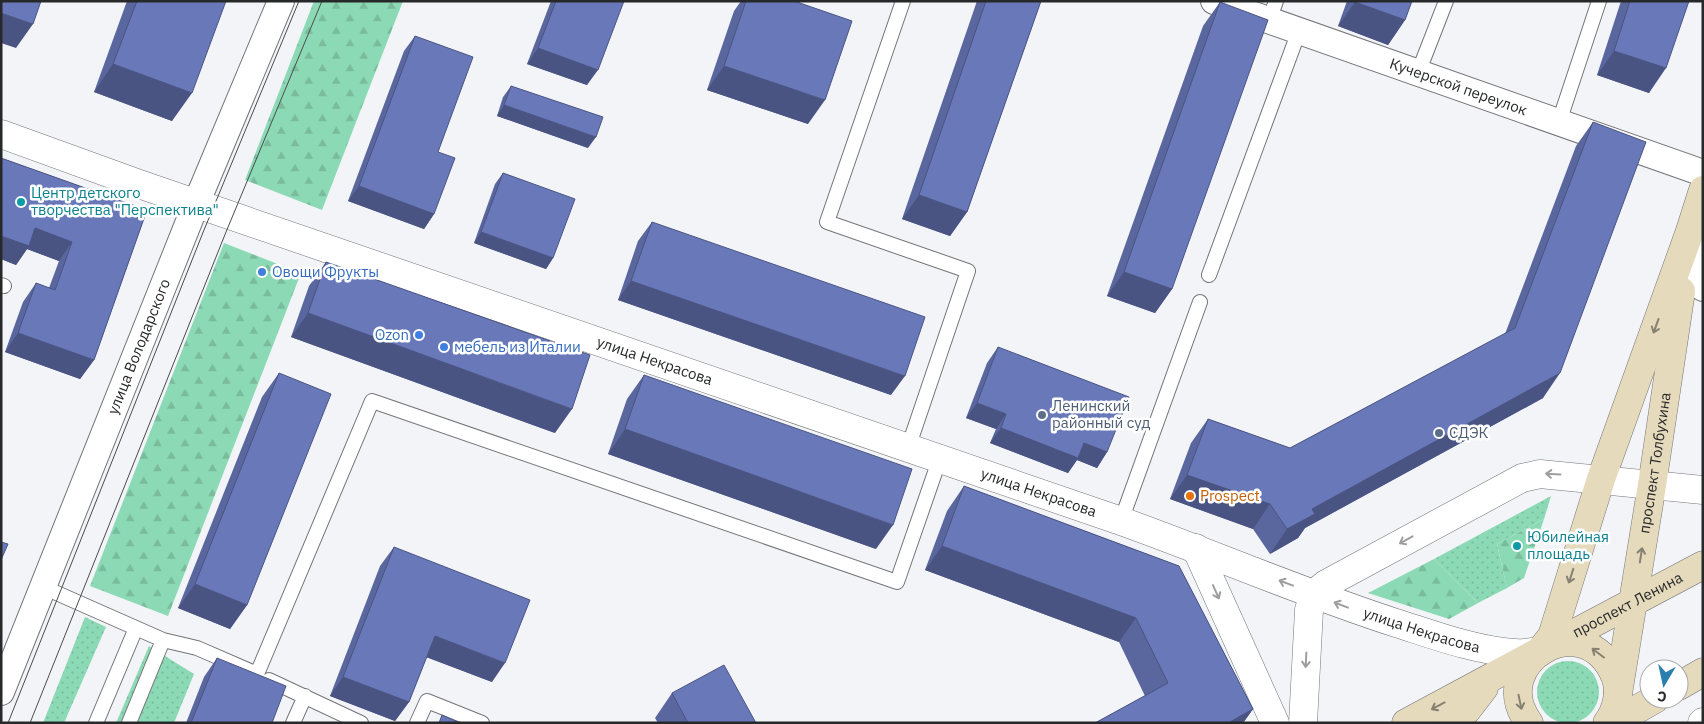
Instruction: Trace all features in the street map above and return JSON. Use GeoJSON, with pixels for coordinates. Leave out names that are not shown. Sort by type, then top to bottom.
{"type":"FeatureCollection","features":[{"type":"Feature","properties":{"kind":"main road","name":"проспект Толбухина"},"geometry":{"type":"LineString","coordinates":[[1547,648],[1601,479],[1703,190]]}},
{"type":"Feature","properties":{"kind":"main road","name":"проспект Толбухина"},"geometry":{"type":"LineString","coordinates":[[1618,694],[1690,231]]}},
{"type":"Feature","properties":{"kind":"main road","name":"проспект Ленина"},"geometry":{"type":"LineString","coordinates":[[1406,723],[1703,565]]}},
{"type":"Feature","properties":{"kind":"main road"},"geometry":{"type":"LineString","coordinates":[[1529,723],[1520,707],[1518,691],[1521,675],[1528,662],[1547,648],[1569,642],[1585,645],[1599,652],[1610,664],[1616,679],[1618,694],[1615,708],[1607,723]]}},
{"type":"Feature","properties":{"kind":"main road"},"geometry":{"type":"LineString","coordinates":[[1689,680],[1703,672]]}},
{"type":"Feature","properties":{"kind":"main road"},"geometry":{"type":"LineString","coordinates":[[1452,723],[1467,710],[1480,692],[1497,674]]}},
{"type":"Feature","properties":{"kind":"main road"},"geometry":{"type":"LineString","coordinates":[[1613,723],[1639,708]]}},
{"type":"Feature","properties":{"kind":"street","name":"улица Володарского"},"geometry":{"type":"LineString","coordinates":[[1,692],[196,204],[281,1]]}},
{"type":"Feature","properties":{"kind":"street","name":"Кучерской переулок"},"geometry":{"type":"LineString","coordinates":[[1214,1],[1273,11],[1300,31],[1703,173]]}},
{"type":"Feature","properties":{"kind":"street","name":"улица Некрасова"},"geometry":{"type":"LineString","coordinates":[[1,134],[196,204],[1121,521],[1196,548],[1354,610],[1439,637],[1496,651],[1516,653],[1547,648]]}},
{"type":"Feature","properties":{"kind":"street"},"geometry":{"type":"LineString","coordinates":[[1690,231],[1703,288]]}},
{"type":"Feature","properties":{"kind":"street"},"geometry":{"type":"LineString","coordinates":[[1303,723],[1309,610],[1314,594],[1326,584],[1522,478],[1540,474],[1703,490]]}},
{"type":"Feature","properties":{"kind":"street"},"geometry":{"type":"LineString","coordinates":[[1196,548],[1275,723]]}},
{"type":"Feature","properties":{"kind":"lane"},"geometry":{"type":"LineString","coordinates":[[903,1],[827,222],[968,271],[908,448]]}},
{"type":"Feature","properties":{"kind":"lane"},"geometry":{"type":"LineString","coordinates":[[1418,73],[1446,1]]}},
{"type":"Feature","properties":{"kind":"lane"},"geometry":{"type":"LineString","coordinates":[[1559,122],[1599,1]]}},
{"type":"Feature","properties":{"kind":"lane"},"geometry":{"type":"LineString","coordinates":[[1209,275],[1300,31]]}},
{"type":"Feature","properties":{"kind":"lane"},"geometry":{"type":"LineString","coordinates":[[1121,521],[1200,302]]}},
{"type":"Feature","properties":{"kind":"lane"},"geometry":{"type":"LineString","coordinates":[[257,674],[372,401],[897,582],[940,458]]}},
{"type":"Feature","properties":{"kind":"lane"},"geometry":{"type":"LineString","coordinates":[[43,587],[163,640],[197,648],[361,723]]}},
{"type":"Feature","properties":{"kind":"lane"},"geometry":{"type":"LineString","coordinates":[[96,723],[136,628]]}},
{"type":"Feature","properties":{"kind":"lane"},"geometry":{"type":"LineString","coordinates":[[129,723],[163,640]]}},
{"type":"Feature","properties":{"kind":"lane"},"geometry":{"type":"LineString","coordinates":[[293,723],[304,696]]}},
{"type":"Feature","properties":{"kind":"lane"},"geometry":{"type":"LineString","coordinates":[[417,723],[427,700],[482,723]]}},
{"type":"Feature","properties":{"kind":"green space"},"geometry":{"type":"Polygon","coordinates":[[[314,1],[403,1],[322,210],[245,180],[314,1]]]}},
{"type":"Feature","properties":{"kind":"green space"},"geometry":{"type":"Polygon","coordinates":[[[224,243],[301,273],[168,616],[90,586],[224,243]]]}},
{"type":"Feature","properties":{"kind":"green space"},"geometry":{"type":"Polygon","coordinates":[[[1551,496],[1544,519],[1497,544],[1507,588],[1478,603],[1434,559],[1551,496]]]}},
{"type":"Feature","properties":{"kind":"green space"},"geometry":{"type":"Polygon","coordinates":[[[1544,519],[1524,578],[1507,588],[1497,544],[1544,519]]]}},
{"type":"Feature","properties":{"kind":"green space"},"geometry":{"type":"Polygon","coordinates":[[[1434,559],[1478,603],[1449,619],[1368,593],[1434,559]]]}},
{"type":"Feature","properties":{"kind":"green space"},"geometry":{"type":"Polygon","coordinates":[[[85,617],[106,627],[64,723],[43,723],[85,617]]]}},
{"type":"Feature","properties":{"kind":"green space"},"geometry":{"type":"Polygon","coordinates":[[[149,646],[194,674],[174,723],[116,723],[149,646]]]}},
{"type":"Feature","properties":{"kind":"green space"},"geometry":{"type":"Polygon","coordinates":[[[1562,661],[1574,661],[1590,670],[1597,680],[1599,692],[1597,704],[1590,714],[1574,723],[1562,723],[1551,718],[1542,709],[1537,698],[1537,686],[1542,675],[1551,666],[1562,661]]]}},
{"type":"Feature","properties":{"kind":"building"},"geometry":{"type":"Polygon","coordinates":[[[1,1],[41,1],[33,24],[1,13],[1,1]]]}},
{"type":"Feature","properties":{"kind":"building"},"geometry":{"type":"Polygon","coordinates":[[[137,1],[226,1],[192,93],[113,64],[137,1]]]}},
{"type":"Feature","properties":{"kind":"building"},"geometry":{"type":"Polygon","coordinates":[[[556,1],[624,1],[598,70],[538,48],[556,1]]]}},
{"type":"Feature","properties":{"kind":"building"},"geometry":{"type":"Polygon","coordinates":[[[746,1],[794,1],[852,21],[825,100],[724,66],[746,1]]]}},
{"type":"Feature","properties":{"kind":"building"},"geometry":{"type":"Polygon","coordinates":[[[986,1],[1041,1],[967,212],[919,195],[986,1]]]}},
{"type":"Feature","properties":{"kind":"building"},"geometry":{"type":"Polygon","coordinates":[[[1355,1],[1412,1],[1405,20],[1355,2],[1355,1]]]}},
{"type":"Feature","properties":{"kind":"building"},"geometry":{"type":"Polygon","coordinates":[[[1630,1],[1689,1],[1666,68],[1614,51],[1630,1]]]}},
{"type":"Feature","properties":{"kind":"building"},"geometry":{"type":"Polygon","coordinates":[[[1220,2],[1268,20],[1172,289],[1124,272],[1220,2]]]}},
{"type":"Feature","properties":{"kind":"building"},"geometry":{"type":"Polygon","coordinates":[[[415,36],[473,57],[438,152],[455,158],[434,214],[359,186],[415,36]]]}},
{"type":"Feature","properties":{"kind":"building"},"geometry":{"type":"Polygon","coordinates":[[[511,86],[603,117],[596,137],[504,105],[511,86]]]}},
{"type":"Feature","properties":{"kind":"building"},"geometry":{"type":"Polygon","coordinates":[[[1593,122],[1646,142],[1560,373],[1312,509],[1315,514],[1287,529],[1270,504],[1187,475],[1208,419],[1290,448],[1515,328],[1593,122]]]}},
{"type":"Feature","properties":{"kind":"building"},"geometry":{"type":"Polygon","coordinates":[[[1,158],[147,210],[94,360],[18,333],[36,283],[55,290],[72,242],[35,228],[29,246],[1,236],[1,158]]]}},
{"type":"Feature","properties":{"kind":"building"},"geometry":{"type":"Polygon","coordinates":[[[503,173],[575,199],[553,258],[481,232],[503,173]]]}},
{"type":"Feature","properties":{"kind":"building"},"geometry":{"type":"Polygon","coordinates":[[[652,222],[925,317],[905,376],[631,281],[652,222]]]}},
{"type":"Feature","properties":{"kind":"building"},"geometry":{"type":"Polygon","coordinates":[[[326,262],[590,355],[572,409],[308,313],[326,262]]]}},
{"type":"Feature","properties":{"kind":"building","name":"Ленинский районный суд"},"geometry":{"type":"Polygon","coordinates":[[[998,347],[1129,397],[1107,452],[1084,443],[1078,458],[1001,428],[1006,414],[977,403],[998,347]]]}},
{"type":"Feature","properties":{"kind":"building"},"geometry":{"type":"Polygon","coordinates":[[[279,373],[331,394],[247,605],[195,584],[279,373]]]}},
{"type":"Feature","properties":{"kind":"building"},"geometry":{"type":"Polygon","coordinates":[[[644,375],[912,469],[893,525],[625,429],[644,375]]]}},
{"type":"Feature","properties":{"kind":"building"},"geometry":{"type":"Polygon","coordinates":[[[964,486],[1179,566],[1253,709],[1228,723],[1095,723],[1168,683],[1136,618],[942,546],[964,486]]]}},
{"type":"Feature","properties":{"kind":"building"},"geometry":{"type":"Polygon","coordinates":[[[1,542],[8,544],[1,560],[1,542]]]}},
{"type":"Feature","properties":{"kind":"building"},"geometry":{"type":"Polygon","coordinates":[[[394,547],[530,600],[505,663],[435,636],[409,702],[343,677],[394,547]]]}},
{"type":"Feature","properties":{"kind":"building"},"geometry":{"type":"Polygon","coordinates":[[[217,658],[286,686],[272,723],[191,723],[217,658]]]}},
{"type":"Feature","properties":{"kind":"building"},"geometry":{"type":"Polygon","coordinates":[[[724,665],[756,723],[688,723],[672,693],[724,665]]]}},
{"type":"Feature","properties":{"kind":"building"},"geometry":{"type":"Polygon","coordinates":[[[442,715],[460,723],[439,723],[442,715]]]}},
{"type":"Feature","properties":{"kind":"tram line"},"geometry":{"type":"LineString","coordinates":[[8,723],[204,230],[299,1]]}},
{"type":"Feature","properties":{"kind":"tram line"},"geometry":{"type":"LineString","coordinates":[[30,723],[226,232],[322,1]]}},
{"type":"Feature","properties":{"kind":"place","name":"Центр детского творчества \"Перспектива\""},"geometry":{"type":"Point","coordinates":[21,202]}},
{"type":"Feature","properties":{"kind":"place","name":"Овощи Фрукты"},"geometry":{"type":"Point","coordinates":[262,272]}},
{"type":"Feature","properties":{"kind":"place","name":"Ozon"},"geometry":{"type":"Point","coordinates":[419,335]}},
{"type":"Feature","properties":{"kind":"place","name":"мебель из Италии"},"geometry":{"type":"Point","coordinates":[444,347]}},
{"type":"Feature","properties":{"kind":"place","name":"Ленинский районный суд"},"geometry":{"type":"Point","coordinates":[1042,415]}},
{"type":"Feature","properties":{"kind":"place","name":"СДЭК"},"geometry":{"type":"Point","coordinates":[1439,433]}},
{"type":"Feature","properties":{"kind":"place","name":"Prospect"},"geometry":{"type":"Point","coordinates":[1190,496]}},
{"type":"Feature","properties":{"kind":"place","name":"Юбилейная площадь"},"geometry":{"type":"Point","coordinates":[1517,546]}}]}
